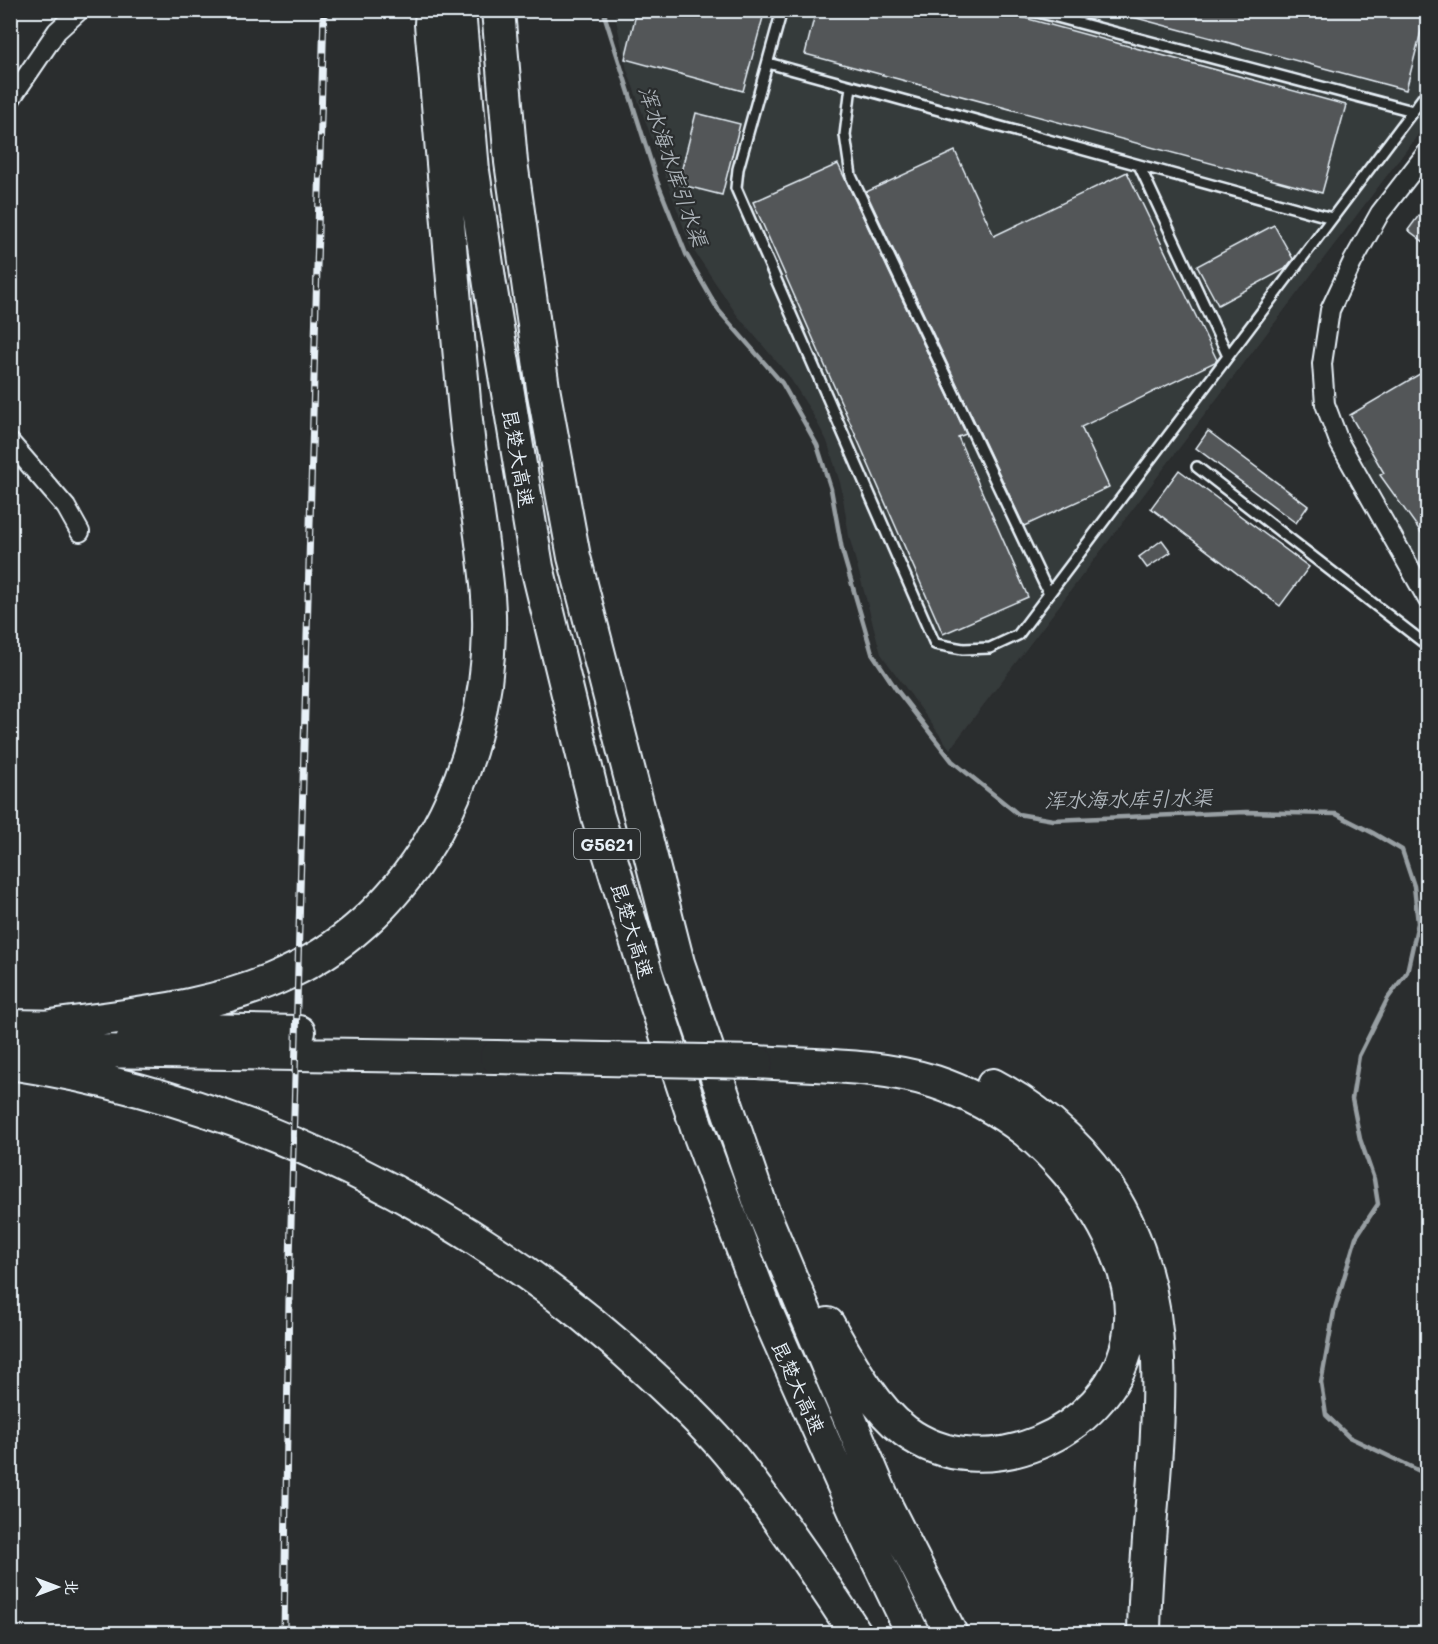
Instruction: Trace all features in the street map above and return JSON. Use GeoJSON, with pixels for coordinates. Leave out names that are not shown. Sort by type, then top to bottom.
{"type":"FeatureCollection","features":[{"type":"Feature","properties":{"kind":"highway"},"geometry":{"type":"LineString","coordinates":[[45,1027],[201,1003],[248,990],[290,972],[327,951],[359,927],[410,873],[445,815],[458,785],[481,703],[489,628],[485,571],[463,393],[431,24],[432,10]]}},
{"type":"Feature","properties":{"kind":"highway","name":"昆楚大高速"},"geometry":{"type":"LineString","coordinates":[[459,10],[473,171],[531,533],[598,816],[697,1128],[766,1311],[864,1532],[913,1634]]}},
{"type":"Feature","properties":{"kind":"highway","name":"昆楚大高速"},"geometry":{"type":"LineString","coordinates":[[498,10],[512,173],[543,388],[574,557],[678,963],[762,1209],[887,1508],[951,1634]]}},
{"type":"Feature","properties":{"kind":"highway"},"geometry":{"type":"LineString","coordinates":[[10,1026],[495,1047],[754,1052],[830,1045],[885,1050],[921,1058],[965,1072],[1004,1091],[1035,1110],[1058,1128],[1100,1175],[1118,1203],[1133,1236],[1145,1272],[1154,1313],[1158,1359],[1158,1410],[1144,1624]]}},
{"type":"Feature","properties":{"kind":"highway"},"geometry":{"type":"LineString","coordinates":[[10,1050],[495,1047]]}},
{"type":"Feature","properties":{"kind":"highway"},"geometry":{"type":"LineString","coordinates":[[754,1052],[922,1079],[949,1087],[979,1101],[1026,1132],[1073,1179],[1092,1207],[1114,1247],[1124,1272],[1130,1297],[1131,1320],[1129,1341],[1115,1380],[1090,1411],[1074,1424],[1039,1443],[1000,1453],[980,1454],[960,1453],[923,1442],[906,1432],[878,1403],[848,1359],[762,1209]]}},
{"type":"Feature","properties":{"kind":"highway"},"geometry":{"type":"LineString","coordinates":[[10,1063],[58,1071],[126,1087],[256,1128],[346,1167],[409,1199],[462,1230],[516,1266],[571,1306],[625,1351],[679,1401],[731,1456],[782,1524],[856,1634]]}},
{"type":"Feature","properties":{"kind":"street"},"geometry":{"type":"LineString","coordinates":[[10,100],[57,31],[80,10]]}},
{"type":"Feature","properties":{"kind":"street"},"geometry":{"type":"LineString","coordinates":[[1428,151],[1380,213],[1352,262],[1330,310],[1322,364],[1325,404],[1340,444],[1428,600]]}},
{"type":"Feature","properties":{"kind":"street"},"geometry":{"type":"LineString","coordinates":[[10,442],[66,507],[80,532]]}},
{"type":"Feature","properties":{"kind":"lane"},"geometry":{"type":"LineString","coordinates":[[782,10],[738,169],[736,188],[935,644],[963,649],[990,648],[1018,635],[1428,92]]}},
{"type":"Feature","properties":{"kind":"lane"},"geometry":{"type":"LineString","coordinates":[[1030,10],[1413,111]]}},
{"type":"Feature","properties":{"kind":"lane"},"geometry":{"type":"LineString","coordinates":[[768,63],[1332,218]]}},
{"type":"Feature","properties":{"kind":"lane"},"geometry":{"type":"LineString","coordinates":[[851,86],[845,135],[851,176],[1048,594]]}},
{"type":"Feature","properties":{"kind":"lane"},"geometry":{"type":"LineString","coordinates":[[1139,165],[1228,356]]}},
{"type":"Feature","properties":{"kind":"lane"},"geometry":{"type":"LineString","coordinates":[[1197,467],[1428,646]]}},
{"type":"Feature","properties":{"kind":"shaded area"},"geometry":{"type":"Polygon","coordinates":[[[614,11],[1427,11],[1427,123],[950,749],[881,654],[849,536],[841,486],[827,441],[788,375],[737,315],[690,245],[627,70],[614,11]]]}},
{"type":"Feature","properties":{"kind":"shaded area"},"geometry":{"type":"Polygon","coordinates":[[[1427,419],[1427,577],[1363,461],[1427,419]]]}},
{"type":"Feature","properties":{"kind":"building"},"geometry":{"type":"Polygon","coordinates":[[[637,10],[765,10],[743,91],[625,59],[637,10]]]}},
{"type":"Feature","properties":{"kind":"building"},"geometry":{"type":"Polygon","coordinates":[[[816,10],[995,10],[1346,105],[1322,193],[805,54],[816,10]]]}},
{"type":"Feature","properties":{"kind":"building"},"geometry":{"type":"Polygon","coordinates":[[[1126,10],[1420,10],[1426,12],[1406,90],[1125,15],[1126,10]]]}},
{"type":"Feature","properties":{"kind":"building"},"geometry":{"type":"Polygon","coordinates":[[[696,113],[740,124],[722,195],[678,184],[696,113]]]}},
{"type":"Feature","properties":{"kind":"building"},"geometry":{"type":"Polygon","coordinates":[[[955,151],[994,236],[1127,172],[1217,360],[1081,427],[1109,487],[1024,526],[866,192],[955,151]]]}},
{"type":"Feature","properties":{"kind":"building"},"geometry":{"type":"Polygon","coordinates":[[[838,164],[966,434],[958,437],[1028,597],[943,634],[753,202],[838,164]]]}},
{"type":"Feature","properties":{"kind":"building"},"geometry":{"type":"Polygon","coordinates":[[[1428,203],[1428,245],[1408,230],[1428,203]]]}},
{"type":"Feature","properties":{"kind":"building"},"geometry":{"type":"Polygon","coordinates":[[[1274,225],[1293,259],[1285,269],[1218,305],[1197,266],[1274,225]]]}},
{"type":"Feature","properties":{"kind":"building"},"geometry":{"type":"Polygon","coordinates":[[[1428,369],[1428,542],[1380,475],[1384,473],[1350,415],[1428,369]]]}},
{"type":"Feature","properties":{"kind":"building"},"geometry":{"type":"Polygon","coordinates":[[[1208,431],[1308,506],[1296,523],[1196,448],[1208,431]]]}},
{"type":"Feature","properties":{"kind":"building"},"geometry":{"type":"Polygon","coordinates":[[[1179,470],[1309,567],[1280,606],[1151,508],[1179,470]]]}},
{"type":"Feature","properties":{"kind":"building"},"geometry":{"type":"Polygon","coordinates":[[[1162,540],[1171,552],[1147,568],[1139,557],[1162,540]]]}},
{"type":"Feature","properties":{"kind":"waterway","name":"浑水海水库引水渠"},"geometry":{"type":"LineString","coordinates":[[605,10],[605,17],[657,181],[686,254],[719,311],[782,383],[817,445],[831,489],[842,550],[872,653],[896,689],[952,761],[1018,814],[1053,820],[1246,812],[1336,814],[1402,850],[1414,886],[1418,923],[1407,972],[1388,998],[1359,1056],[1352,1099],[1360,1139],[1374,1179],[1378,1204],[1356,1237],[1334,1312],[1321,1383],[1326,1415],[1349,1437],[1428,1475]]}},
{"type":"Feature","properties":{"kind":"railway"},"geometry":{"type":"LineString","coordinates":[[284,1634],[289,1297],[324,10]]}}]}
